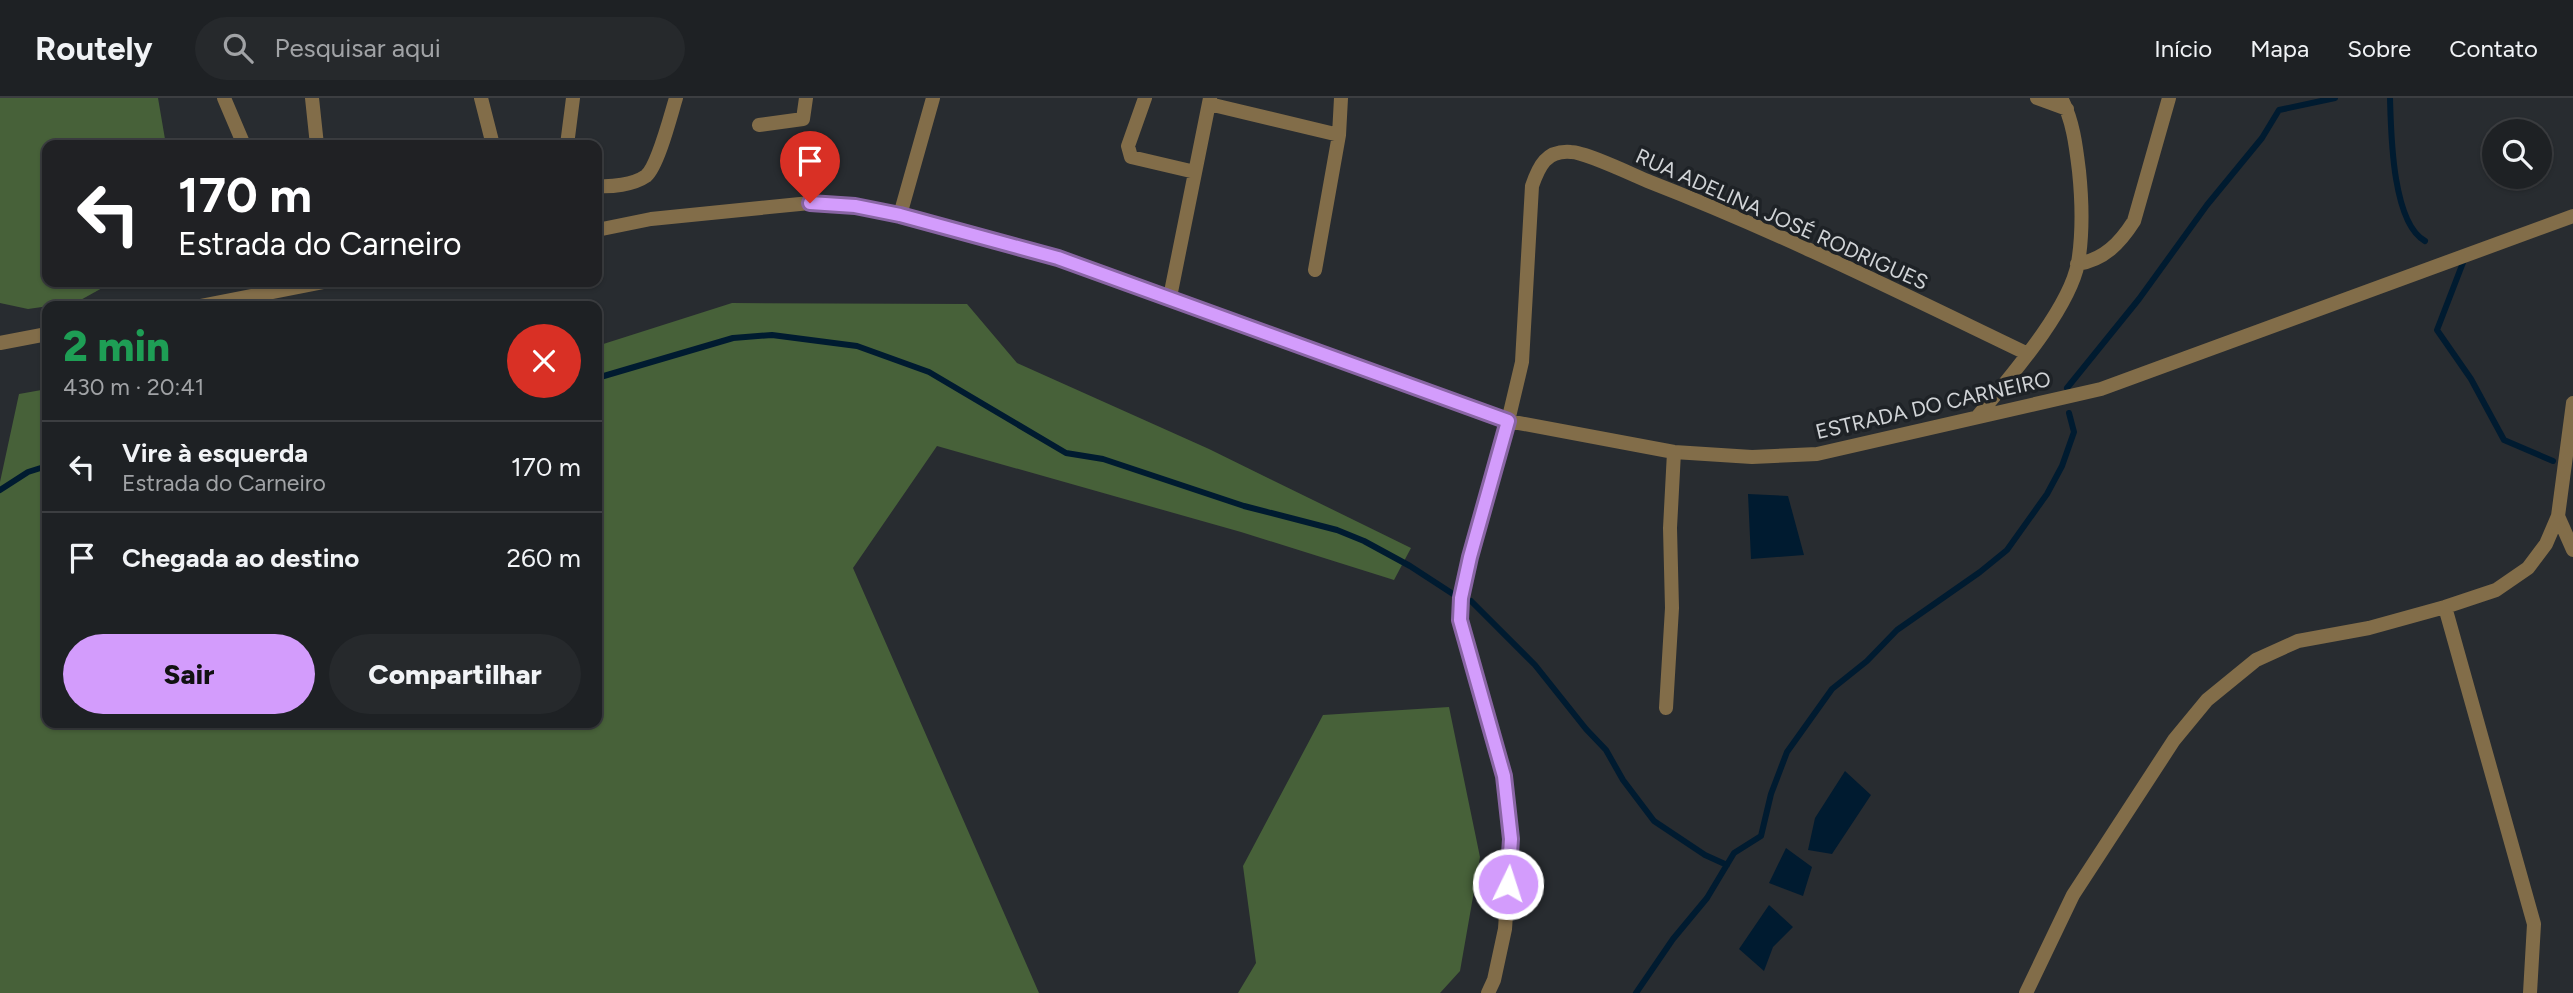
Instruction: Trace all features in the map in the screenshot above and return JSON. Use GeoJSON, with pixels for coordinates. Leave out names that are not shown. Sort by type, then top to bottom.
{"type":"FeatureCollection","features":[{"type":"Feature","properties":{"kind":"street"},"geometry":{"type":"LineString","coordinates":[[224,98],[242,140]]}},
{"type":"Feature","properties":{"kind":"street"},"geometry":{"type":"LineString","coordinates":[[312,98],[316,140]]}},
{"type":"Feature","properties":{"kind":"street"},"geometry":{"type":"LineString","coordinates":[[481,98],[492,140]]}},
{"type":"Feature","properties":{"kind":"street"},"geometry":{"type":"LineString","coordinates":[[568,140],[573,98]]}},
{"type":"Feature","properties":{"kind":"street"},"geometry":{"type":"LineString","coordinates":[[602,186],[635,181],[648,174],[665,139],[676,98]]}},
{"type":"Feature","properties":{"kind":"street"},"geometry":{"type":"LineString","coordinates":[[759,124],[803,119],[806,98]]}},
{"type":"Feature","properties":{"kind":"street"},"geometry":{"type":"LineString","coordinates":[[900,215],[933,98]]}},
{"type":"Feature","properties":{"kind":"street"},"geometry":{"type":"LineString","coordinates":[[1145,98],[1128,146],[1131,157],[1195,172]]}},
{"type":"Feature","properties":{"kind":"street"},"geometry":{"type":"LineString","coordinates":[[1315,270],[1339,135],[1341,98]]}},
{"type":"Feature","properties":{"kind":"street"},"geometry":{"type":"LineString","coordinates":[[1978,415],[2028,354],[2067,291],[2077,264],[2081,192],[2076,146],[2064,104],[2037,98]]}},
{"type":"Feature","properties":{"kind":"street"},"geometry":{"type":"LineString","coordinates":[[2077,264],[2093,262],[2107,252],[2123,238],[2134,222],[2169,98]]}},
{"type":"Feature","properties":{"kind":"street"},"geometry":{"type":"LineString","coordinates":[[1170,297],[1209,101],[1339,135]]}},
{"type":"Feature","properties":{"kind":"street","name":"RUA ADELINA JOSÉ RODRIGUES"},"geometry":{"type":"LineString","coordinates":[[1508,421],[1521,362],[1532,186],[1538,168],[1546,157],[1556,153],[1573,151],[1668,189],[1845,267],[2028,354]]}},
{"type":"Feature","properties":{"kind":"street","name":"ESTRADA DO CARNEIRO"},"geometry":{"type":"LineString","coordinates":[[602,229],[651,219],[810,203],[855,206],[900,215],[1058,258],[1508,421],[1674,452],[1752,457],[1817,454],[2101,389],[2573,216]]}},
{"type":"Feature","properties":{"kind":"street"},"geometry":{"type":"LineString","coordinates":[[217,301],[262,288]]}},
{"type":"Feature","properties":{"kind":"street"},"geometry":{"type":"LineString","coordinates":[[0,343],[42,335]]}},
{"type":"Feature","properties":{"kind":"street"},"geometry":{"type":"LineString","coordinates":[[2026,993],[2073,895],[2174,740],[2207,700],[2256,660],[2298,641],[2369,628],[2445,607],[2496,590],[2528,568],[2546,544],[2558,516],[2573,403]]}},
{"type":"Feature","properties":{"kind":"street"},"geometry":{"type":"LineString","coordinates":[[1488,993],[1494,980],[1505,929],[1511,839],[1504,776],[1460,620],[1461,598],[1508,421]]}},
{"type":"Feature","properties":{"kind":"street"},"geometry":{"type":"LineString","coordinates":[[1666,708],[1672,608],[1670,528],[1674,452]]}},
{"type":"Feature","properties":{"kind":"street"},"geometry":{"type":"LineString","coordinates":[[2558,516],[2573,550]]}},
{"type":"Feature","properties":{"kind":"street"},"geometry":{"type":"LineString","coordinates":[[2445,607],[2534,924],[2530,993]]}},
{"type":"Feature","properties":{"kind":"green space"},"geometry":{"type":"Polygon","coordinates":[[[0,98],[158,98],[165,140],[42,140],[42,287],[104,287],[79,301],[42,301],[42,307],[28,309],[0,303],[0,98]]]}},
{"type":"Feature","properties":{"kind":"green space"},"geometry":{"type":"Polygon","coordinates":[[[732,303],[967,304],[1017,363],[1209,449],[1411,548],[1394,580],[1241,532],[937,446],[853,568],[1039,993],[0,993],[0,482],[19,394],[42,390],[42,728],[602,728],[602,344],[732,303]]]}},
{"type":"Feature","properties":{"kind":"green space"},"geometry":{"type":"Polygon","coordinates":[[[1449,707],[1480,857],[1460,971],[1440,993],[1238,993],[1256,963],[1243,866],[1323,715],[1449,707]]]}},
{"type":"Feature","properties":{"kind":"water"},"geometry":{"type":"Polygon","coordinates":[[[1748,494],[1788,496],[1804,555],[1751,559],[1748,494]]]}},
{"type":"Feature","properties":{"kind":"water"},"geometry":{"type":"Polygon","coordinates":[[[1845,771],[1871,795],[1832,854],[1808,850],[1815,818],[1845,771]]]}},
{"type":"Feature","properties":{"kind":"water"},"geometry":{"type":"Polygon","coordinates":[[[1786,848],[1812,867],[1803,896],[1769,883],[1786,848]]]}},
{"type":"Feature","properties":{"kind":"water"},"geometry":{"type":"Polygon","coordinates":[[[1769,905],[1793,927],[1773,947],[1764,971],[1739,949],[1769,905]]]}},
{"type":"Feature","properties":{"kind":"waterway"},"geometry":{"type":"LineString","coordinates":[[2067,388],[2139,299],[2207,205],[2262,138],[2279,110],[2335,98]]}},
{"type":"Feature","properties":{"kind":"waterway"},"geometry":{"type":"LineString","coordinates":[[2390,98],[2393,153],[2400,197],[2414,231],[2425,241]]}},
{"type":"Feature","properties":{"kind":"waterway"},"geometry":{"type":"LineString","coordinates":[[2464,260],[2437,330],[2471,379],[2504,440],[2553,461]]}},
{"type":"Feature","properties":{"kind":"waterway"},"geometry":{"type":"LineString","coordinates":[[602,377],[733,338],[772,335],[857,346],[929,372],[1066,453],[1103,459],[1244,506],[1337,530],[1410,566],[1453,594]]}},
{"type":"Feature","properties":{"kind":"waterway"},"geometry":{"type":"LineString","coordinates":[[1636,993],[1673,939],[1707,898],[1734,853],[1761,836],[1771,794],[1787,752],[1832,689],[1867,661],[1897,630],[2007,550],[2047,494],[2062,466],[2074,432],[2069,413]]}},
{"type":"Feature","properties":{"kind":"waterway"},"geometry":{"type":"LineString","coordinates":[[0,490],[28,472],[42,468]]}},
{"type":"Feature","properties":{"kind":"waterway"},"geometry":{"type":"LineString","coordinates":[[1471,601],[1535,665],[1606,750],[1623,780],[1654,821],[1705,855],[1727,865]]}},
{"type":"Feature","properties":{"kind":"route"},"geometry":{"type":"LineString","coordinates":[[810,203],[855,206],[900,215],[1058,258],[1508,421],[1470,557],[1461,598],[1460,620],[1504,776],[1511,839],[1508,884]]}}]}
